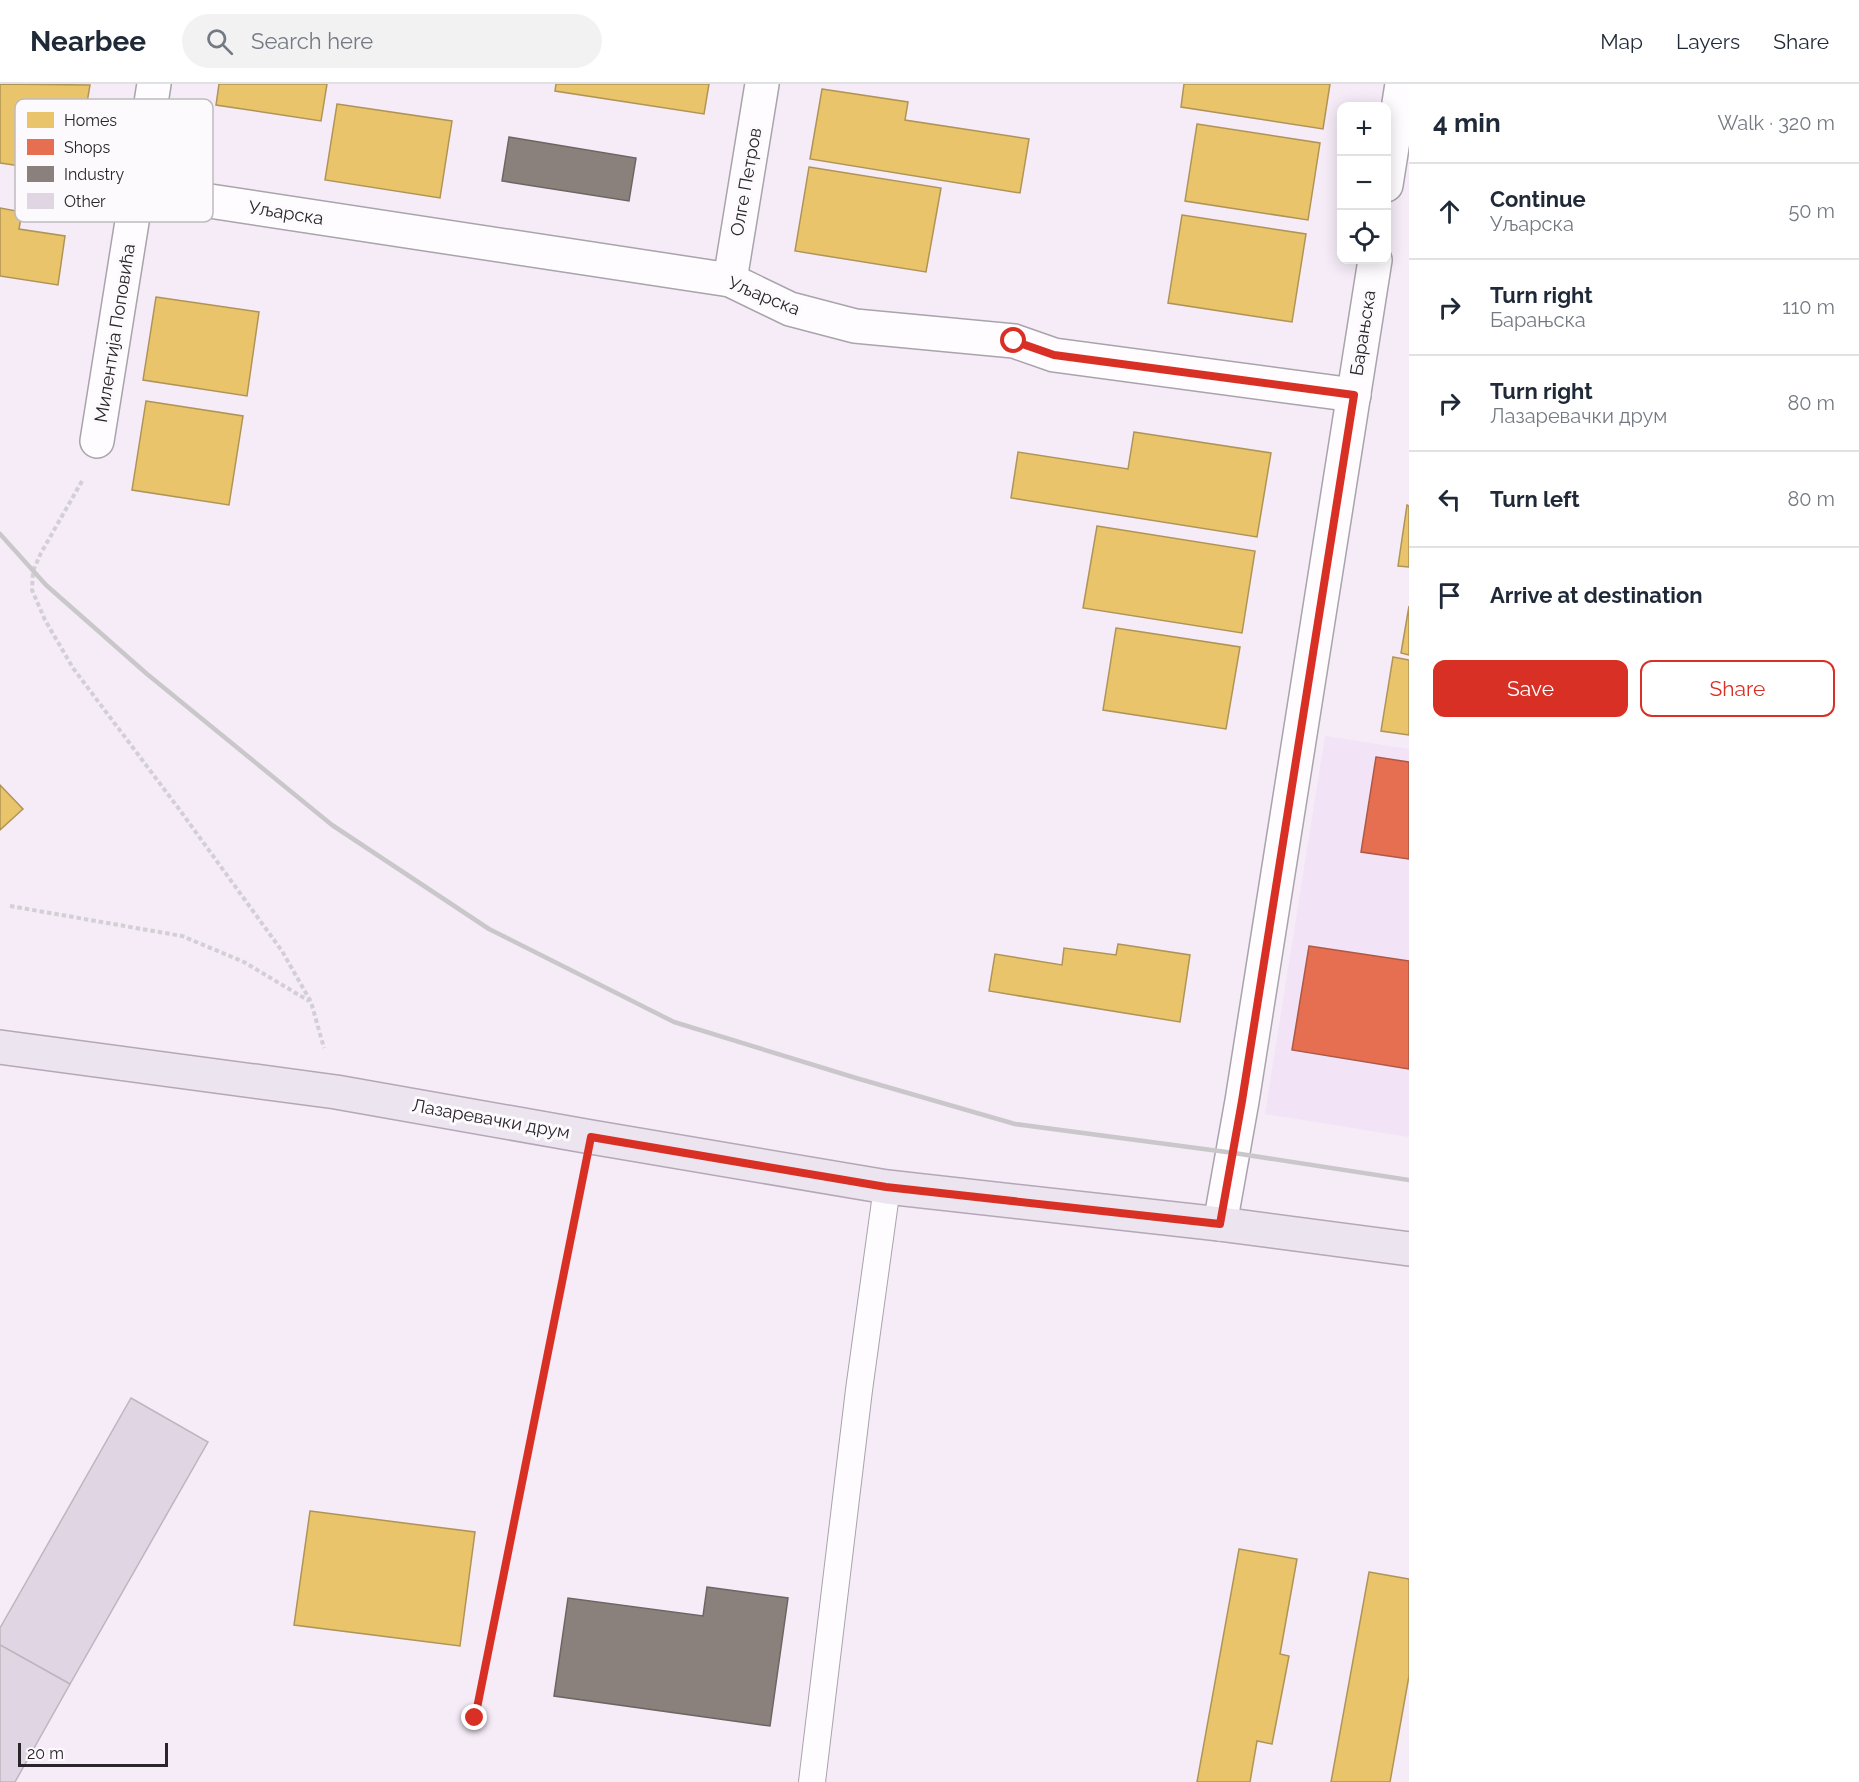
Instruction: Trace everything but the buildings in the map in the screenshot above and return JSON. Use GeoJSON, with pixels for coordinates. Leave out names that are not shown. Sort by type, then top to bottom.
{"type":"FeatureCollection","features":[{"type":"Feature","properties":{"kind":"main road","name":"Лазаревачки друм"},"geometry":{"type":"LineString","coordinates":[[0,1047],[336,1092],[886,1187],[1220,1224],[1409,1249]]}},
{"type":"Feature","properties":{"kind":"street","name":"Милентија Поповића"},"geometry":{"type":"LineString","coordinates":[[152,99],[154,84]]}},
{"type":"Feature","properties":{"kind":"street","name":"Олге Петров"},"geometry":{"type":"LineString","coordinates":[[730,280],[762,84]]}},
{"type":"Feature","properties":{"kind":"street"},"geometry":{"type":"LineString","coordinates":[[1391,156],[1402,84]]}},
{"type":"Feature","properties":{"kind":"street","name":"Уљарска"},"geometry":{"type":"LineString","coordinates":[[213,202],[730,280],[790,309],[855,326],[1014,341],[1054,355],[1354,395]]}},
{"type":"Feature","properties":{"kind":"street","name":"Милентија Поповића"},"geometry":{"type":"LineString","coordinates":[[97,441],[132,222]]}},
{"type":"Feature","properties":{"kind":"street","name":"Барањска"},"geometry":{"type":"LineString","coordinates":[[1220,1224],[1242,1101],[1374,264]]}},
{"type":"Feature","properties":{"kind":"lane"},"geometry":{"type":"LineString","coordinates":[[812,1782],[886,1187]]}},
{"type":"Feature","properties":{"kind":"path"},"geometry":{"type":"LineString","coordinates":[[97,441],[77,491],[33,571],[32,590],[45,620],[73,668],[282,951],[311,1002],[336,1092]]}},
{"type":"Feature","properties":{"kind":"path"},"geometry":{"type":"LineString","coordinates":[[10,906],[182,936],[244,962],[311,1002]]}},
{"type":"Feature","properties":{"kind":"path"},"geometry":{"type":"LineString","coordinates":[[475,1718],[591,1137]]}},
{"type":"Feature","properties":{"kind":"shaded area"},"geometry":{"type":"Polygon","coordinates":[[[1325,736],[1409,749],[1409,1137],[1265,1114],[1325,736]]]}},
{"type":"Feature","properties":{"kind":"railway"},"geometry":{"type":"LineString","coordinates":[[0,534],[46,585],[147,674],[332,825],[489,929],[674,1022],[1015,1124],[1234,1153],[1409,1180]]}},
{"type":"Feature","properties":{"kind":"route"},"geometry":{"type":"LineString","coordinates":[[475,1718],[591,1137],[886,1187],[1220,1224],[1234,1153],[1354,395],[1054,355],[1014,341]]}}]}
